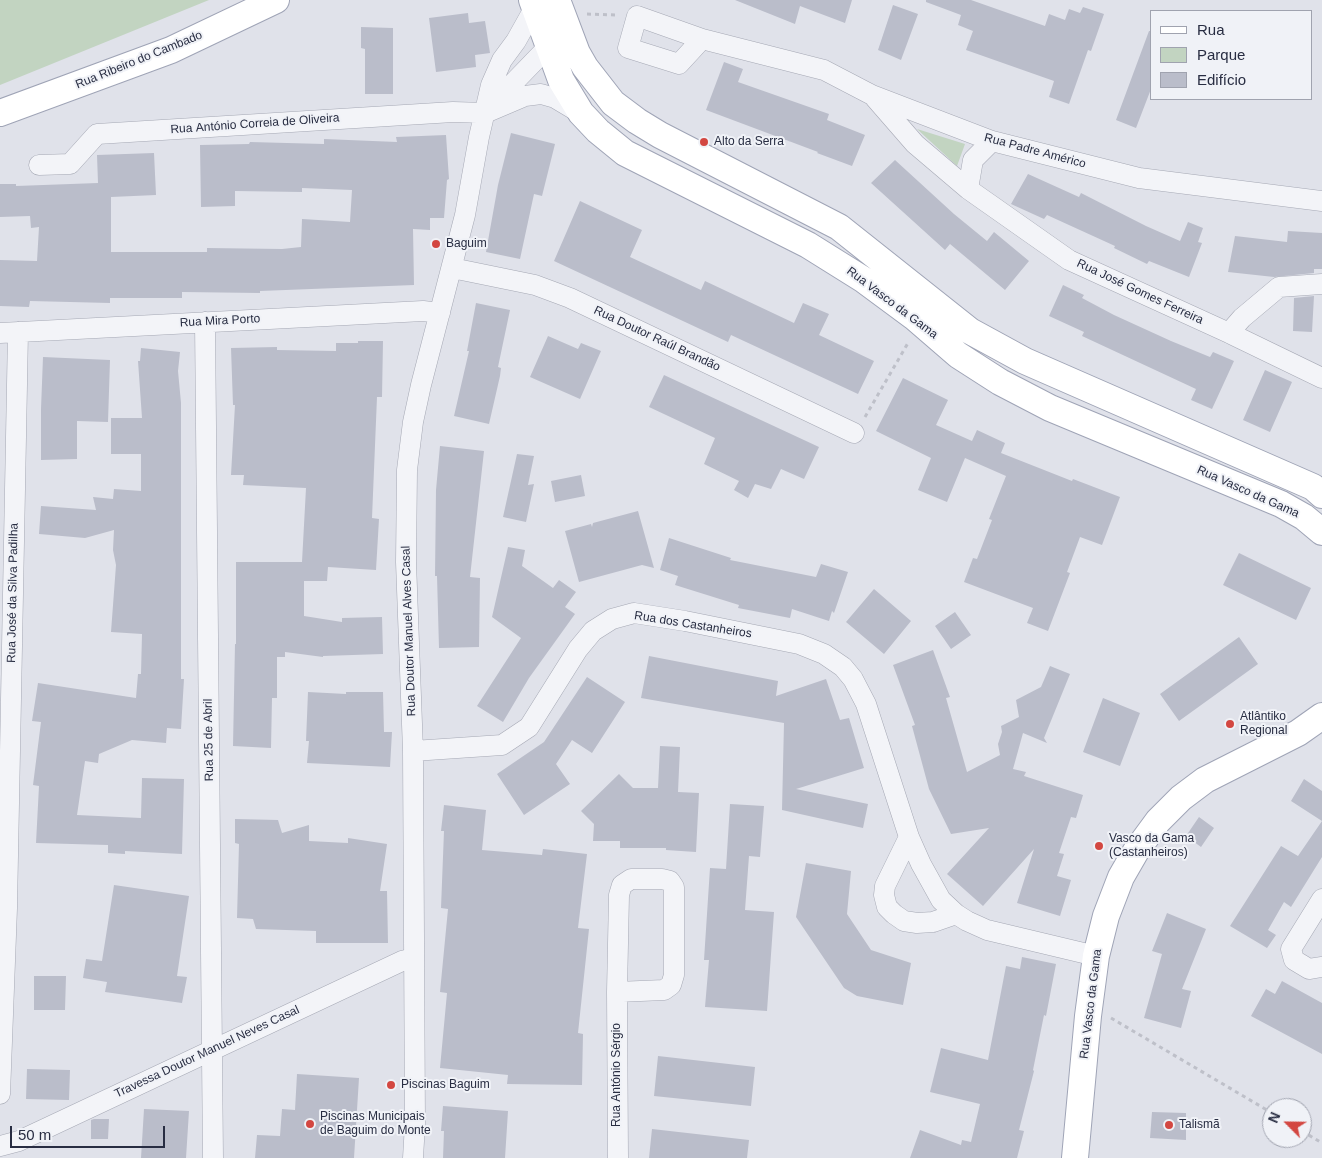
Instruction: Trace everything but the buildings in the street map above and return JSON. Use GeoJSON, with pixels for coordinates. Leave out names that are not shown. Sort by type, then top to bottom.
{"type":"FeatureCollection","features":[{"type":"Feature","properties":{"kind":"main road","name":"Rua Ribeiro do Cambado"},"geometry":{"type":"LineString","coordinates":[[0,113],[171,50],[276,0]]}},
{"type":"Feature","properties":{"kind":"main road","name":"Rua Vasco da Gama"},"geometry":{"type":"LineString","coordinates":[[554,7],[548,46],[561,80],[581,113],[598,131],[626,152],[808,245],[864,280],[914,317],[958,355],[1000,382],[1050,408],[1281,504],[1304,516],[1322,532]]}},
{"type":"Feature","properties":{"kind":"main road","name":"Rua Vasco da Gama"},"geometry":{"type":"LineString","coordinates":[[554,7],[577,53],[596,84],[613,103],[660,135],[839,227],[970,331],[1025,361],[1314,487],[1322,494]]}},
{"type":"Feature","properties":{"kind":"main road","name":"Rua Vasco da Gama"},"geometry":{"type":"LineString","coordinates":[[1075,1158],[1096,956],[1106,916],[1121,877],[1136,851],[1158,821],[1181,798],[1205,780],[1298,733],[1322,716]]}},
{"type":"Feature","properties":{"kind":"street","name":"Rua Doutor Manuel Alves Casal"},"geometry":{"type":"LineString","coordinates":[[413,1158],[414,752],[406,562],[407,470],[413,422],[465,215],[479,137],[491,85],[502,60],[516,41],[554,7]]}},
{"type":"Feature","properties":{"kind":"street","name":"Rua Padre Américo"},"geometry":{"type":"LineString","coordinates":[[702,39],[824,70],[872,95],[992,141],[1140,178],[1322,201]]}},
{"type":"Feature","properties":{"kind":"street"},"geometry":{"type":"LineString","coordinates":[[516,41],[535,42],[569,54],[596,98],[611,111],[637,120]]}},
{"type":"Feature","properties":{"kind":"street","name":"Rua Doutor Manuel Alves Casal"},"geometry":{"type":"LineString","coordinates":[[485,113],[548,46]]}},
{"type":"Feature","properties":{"kind":"street"},"geometry":{"type":"LineString","coordinates":[[485,113],[525,96],[541,94],[554,98],[581,113]]}},
{"type":"Feature","properties":{"kind":"street","name":"Rua José Gomes Ferreira"},"geometry":{"type":"LineString","coordinates":[[872,95],[916,144],[968,189],[1069,260],[1322,378]]}},
{"type":"Feature","properties":{"kind":"street","name":"Rua António Correia de Oliveira"},"geometry":{"type":"LineString","coordinates":[[39,165],[70,164],[97,134],[453,112],[485,113]]}},
{"type":"Feature","properties":{"kind":"street"},"geometry":{"type":"LineString","coordinates":[[968,189],[973,160],[992,141]]}},
{"type":"Feature","properties":{"kind":"street","name":"Rua Doutor Raúl Brandão"},"geometry":{"type":"LineString","coordinates":[[452,268],[535,285],[570,298],[859,425]]}},
{"type":"Feature","properties":{"kind":"street"},"geometry":{"type":"LineString","coordinates":[[1229,333],[1242,318],[1279,287],[1322,284]]}},
{"type":"Feature","properties":{"kind":"street","name":"Rua Mira Porto"},"geometry":{"type":"LineString","coordinates":[[9,333],[424,311],[440,312]]}},
{"type":"Feature","properties":{"kind":"street","name":"Rua 25 de Abril"},"geometry":{"type":"LineString","coordinates":[[204,322],[213,1158]]}},
{"type":"Feature","properties":{"kind":"street","name":"Rua José da Silva Padilha"},"geometry":{"type":"LineString","coordinates":[[0,1094],[9,333]]}},
{"type":"Feature","properties":{"kind":"street","name":"Rua dos Castanheiros"},"geometry":{"type":"LineString","coordinates":[[414,752],[502,745],[522,732],[529,727],[578,649],[593,631],[612,619],[634,613],[685,621],[799,644],[824,654],[843,667],[853,679],[866,704],[909,837],[921,864],[941,900],[956,914],[987,930],[1096,956]]}},
{"type":"Feature","properties":{"kind":"street"},"geometry":{"type":"LineString","coordinates":[[909,837],[885,886],[884,895],[888,908],[904,921],[918,923],[933,922],[956,914]]}},
{"type":"Feature","properties":{"kind":"street","name":"Rua António Sérgio"},"geometry":{"type":"LineString","coordinates":[[617,992],[664,990],[671,985],[674,975],[674,887],[670,881],[662,879],[631,879],[622,885],[619,895],[617,992],[618,1158]]}},
{"type":"Feature","properties":{"kind":"street"},"geometry":{"type":"LineString","coordinates":[[1322,899],[1291,949],[1294,960],[1310,969],[1322,967]]}},
{"type":"Feature","properties":{"kind":"street","name":"Travessa Doutor Manuel Neves Casal"},"geometry":{"type":"LineString","coordinates":[[0,1146],[19,1141],[402,961],[414,958]]}},
{"type":"Feature","properties":{"kind":"path"},"geometry":{"type":"LineString","coordinates":[[554,7],[595,14]]}},
{"type":"Feature","properties":{"kind":"path"},"geometry":{"type":"LineString","coordinates":[[859,425],[910,338]]}},
{"type":"Feature","properties":{"kind":"path"},"geometry":{"type":"LineString","coordinates":[[1090,1005],[1262,1107]]}},
{"type":"Feature","properties":{"kind":"green space"},"geometry":{"type":"Polygon","coordinates":[[[0,0],[209,0],[0,85],[0,0]]]}},
{"type":"Feature","properties":{"kind":"green space"},"geometry":{"type":"Polygon","coordinates":[[[917,129],[965,144],[957,166],[917,129]]]}},
{"type":"Feature","properties":{"kind":"place","name":"Alto da Serra"},"geometry":{"type":"Point","coordinates":[704,142]}},
{"type":"Feature","properties":{"kind":"place","name":"Baguim"},"geometry":{"type":"Point","coordinates":[436,244]}},
{"type":"Feature","properties":{"kind":"place","name":"Atlântiko Regional"},"geometry":{"type":"Point","coordinates":[1230,724]}},
{"type":"Feature","properties":{"kind":"place","name":"Vasco da Gama (Castanheiros)"},"geometry":{"type":"Point","coordinates":[1099,846]}},
{"type":"Feature","properties":{"kind":"place","name":"Piscinas Baguim"},"geometry":{"type":"Point","coordinates":[391,1085]}},
{"type":"Feature","properties":{"kind":"place","name":"Piscinas Municipais de Baguim do Monte"},"geometry":{"type":"Point","coordinates":[310,1124]}},
{"type":"Feature","properties":{"kind":"place","name":"Talismã"},"geometry":{"type":"Point","coordinates":[1169,1125]}}]}
